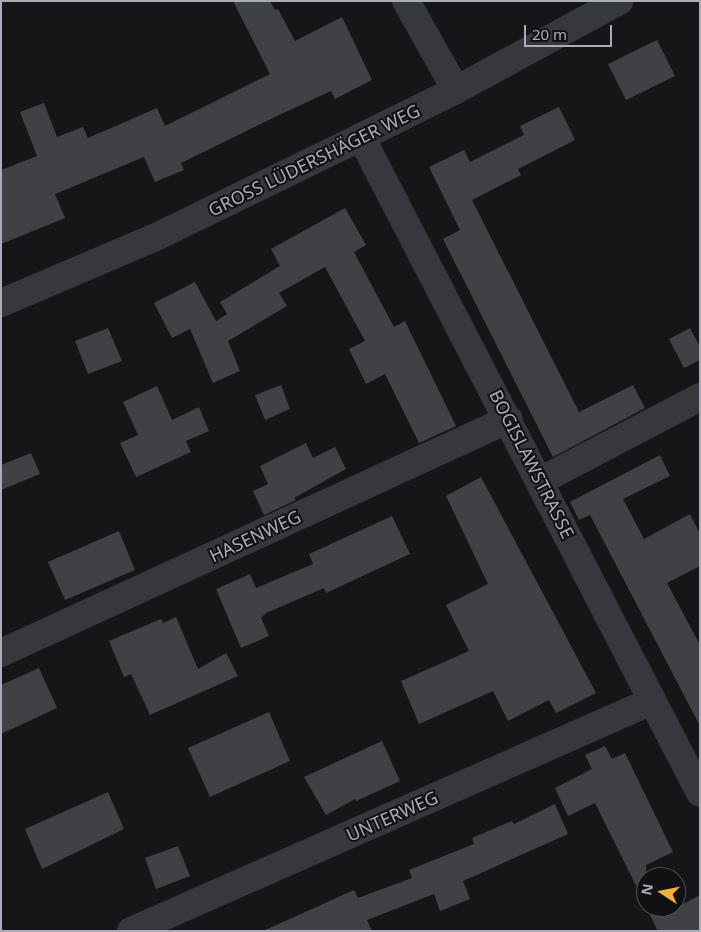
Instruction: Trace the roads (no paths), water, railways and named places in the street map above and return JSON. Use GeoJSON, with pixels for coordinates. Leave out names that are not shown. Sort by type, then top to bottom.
{"type":"FeatureCollection","features":[{"type":"Feature","properties":{"kind":"street"},"geometry":{"type":"LineString","coordinates":[[406,1],[456,90]]}},
{"type":"Feature","properties":{"kind":"street","name":"GROSS LÜDERSHÄGER WEG"},"geometry":{"type":"LineString","coordinates":[[1,303],[156,237],[361,137],[456,90],[619,1]]}},
{"type":"Feature","properties":{"kind":"street","name":"BOGISLAWSTRASSE"},"geometry":{"type":"LineString","coordinates":[[361,137],[509,419],[700,793]]}},
{"type":"Feature","properties":{"kind":"street"},"geometry":{"type":"LineString","coordinates":[[540,481],[700,397]]}},
{"type":"Feature","properties":{"kind":"street","name":"HASENWEG"},"geometry":{"type":"LineString","coordinates":[[1,653],[509,419]]}},
{"type":"Feature","properties":{"kind":"street","name":"UNTERWEG"},"geometry":{"type":"LineString","coordinates":[[131,931],[652,701]]}}]}
